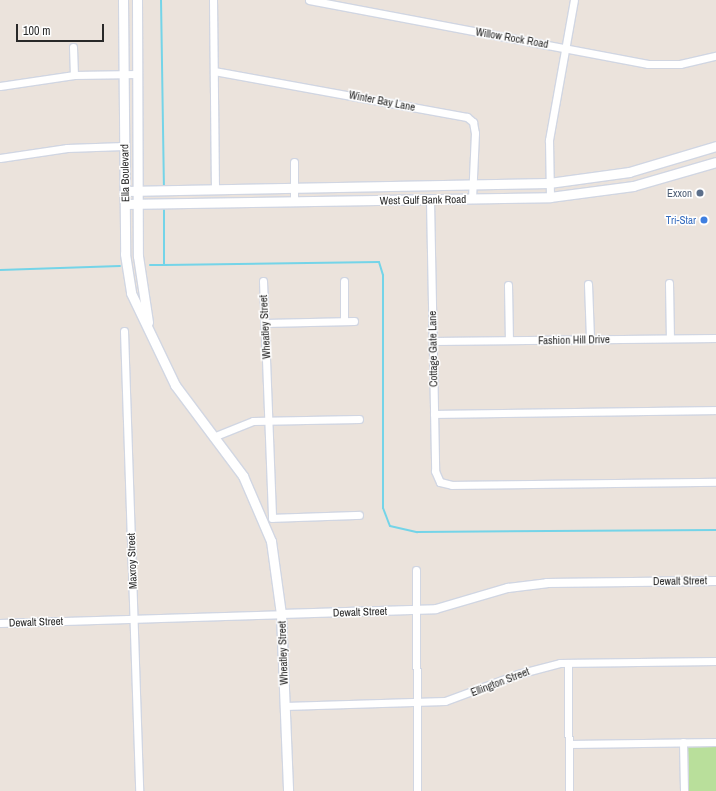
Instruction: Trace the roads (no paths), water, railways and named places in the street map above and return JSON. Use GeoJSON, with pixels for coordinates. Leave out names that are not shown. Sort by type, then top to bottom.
{"type":"FeatureCollection","features":[{"type":"Feature","properties":{"kind":"main road","name":"Ella Boulevard"},"geometry":{"type":"LineString","coordinates":[[123,0],[124,146],[126,190],[125,254],[131,293],[151,341],[175,385],[243,476],[261,518]]}},
{"type":"Feature","properties":{"kind":"main road","name":"Ella Boulevard"},"geometry":{"type":"LineString","coordinates":[[137,0],[140,190],[138,256],[151,341]]}},
{"type":"Feature","properties":{"kind":"main road","name":"West Gulf Bank Road"},"geometry":{"type":"LineString","coordinates":[[126,190],[549,183],[629,172],[716,146]]}},
{"type":"Feature","properties":{"kind":"main road","name":"West Gulf Bank Road"},"geometry":{"type":"LineString","coordinates":[[125,204],[175,205],[294,201],[550,197],[633,186],[716,162]]}},
{"type":"Feature","properties":{"kind":"main road"},"geometry":{"type":"LineString","coordinates":[[629,172],[633,186]]}},
{"type":"Feature","properties":{"kind":"main road","name":"Wheatley Street"},"geometry":{"type":"LineString","coordinates":[[261,518],[277,565],[281,614],[288,791]]}},
{"type":"Feature","properties":{"kind":"street"},"geometry":{"type":"LineString","coordinates":[[213,0],[215,189]]}},
{"type":"Feature","properties":{"kind":"street","name":"Willow Rock Road"},"geometry":{"type":"LineString","coordinates":[[309,0],[665,65],[716,56]]}},
{"type":"Feature","properties":{"kind":"street"},"geometry":{"type":"LineString","coordinates":[[550,197],[549,140],[574,0]]}},
{"type":"Feature","properties":{"kind":"street"},"geometry":{"type":"LineString","coordinates":[[73,47],[74,76]]}},
{"type":"Feature","properties":{"kind":"street","name":"Winter Bay Lane"},"geometry":{"type":"LineString","coordinates":[[214,72],[467,117],[473,122],[476,133],[472,198]]}},
{"type":"Feature","properties":{"kind":"street"},"geometry":{"type":"LineString","coordinates":[[0,86],[74,76],[137,74]]}},
{"type":"Feature","properties":{"kind":"street"},"geometry":{"type":"LineString","coordinates":[[0,158],[67,148],[124,146]]}},
{"type":"Feature","properties":{"kind":"street"},"geometry":{"type":"LineString","coordinates":[[294,162],[294,201]]}},
{"type":"Feature","properties":{"kind":"street","name":"Cottage Gate Lane"},"geometry":{"type":"LineString","coordinates":[[430,200],[436,477],[446,485],[716,482]]}},
{"type":"Feature","properties":{"kind":"street","name":"Wheatley Street"},"geometry":{"type":"LineString","coordinates":[[263,281],[272,518],[359,515]]}},
{"type":"Feature","properties":{"kind":"street"},"geometry":{"type":"LineString","coordinates":[[344,281],[344,321]]}},
{"type":"Feature","properties":{"kind":"street"},"geometry":{"type":"LineString","coordinates":[[669,283],[670,338]]}},
{"type":"Feature","properties":{"kind":"street"},"geometry":{"type":"LineString","coordinates":[[588,284],[590,339]]}},
{"type":"Feature","properties":{"kind":"street"},"geometry":{"type":"LineString","coordinates":[[508,285],[509,340]]}},
{"type":"Feature","properties":{"kind":"street"},"geometry":{"type":"LineString","coordinates":[[265,323],[354,321]]}},
{"type":"Feature","properties":{"kind":"street","name":"Maxroy Street"},"geometry":{"type":"LineString","coordinates":[[124,331],[139,791]]}},
{"type":"Feature","properties":{"kind":"street","name":"Fashion Hill Drive"},"geometry":{"type":"LineString","coordinates":[[433,341],[716,338]]}},
{"type":"Feature","properties":{"kind":"street"},"geometry":{"type":"LineString","coordinates":[[434,414],[716,410]]}},
{"type":"Feature","properties":{"kind":"street"},"geometry":{"type":"LineString","coordinates":[[213,437],[237,425],[269,420],[359,419]]}},
{"type":"Feature","properties":{"kind":"street"},"geometry":{"type":"LineString","coordinates":[[416,570],[417,791]]}},
{"type":"Feature","properties":{"kind":"street","name":"Dewalt Street"},"geometry":{"type":"LineString","coordinates":[[0,623],[416,610],[458,604],[532,584],[716,581]]}},
{"type":"Feature","properties":{"kind":"street","name":"Ellington Street"},"geometry":{"type":"LineString","coordinates":[[285,706],[417,703],[465,696],[518,674],[568,663],[716,661]]}},
{"type":"Feature","properties":{"kind":"street"},"geometry":{"type":"LineString","coordinates":[[568,663],[569,791]]}},
{"type":"Feature","properties":{"kind":"street"},"geometry":{"type":"LineString","coordinates":[[683,742],[684,791]]}},
{"type":"Feature","properties":{"kind":"street"},"geometry":{"type":"LineString","coordinates":[[569,744],[716,742]]}},
{"type":"Feature","properties":{"kind":"waterway"},"geometry":{"type":"LineString","coordinates":[[161,0],[164,189]]}},
{"type":"Feature","properties":{"kind":"waterway"},"geometry":{"type":"LineString","coordinates":[[164,207],[164,265],[379,262],[383,275],[383,508],[390,526],[417,532],[716,530]]}},
{"type":"Feature","properties":{"kind":"waterway"},"geometry":{"type":"LineString","coordinates":[[150,265],[164,265]]}},
{"type":"Feature","properties":{"kind":"waterway"},"geometry":{"type":"LineString","coordinates":[[0,270],[120,266]]}},
{"type":"Feature","properties":{"kind":"place","name":"Exxon"},"geometry":{"type":"Point","coordinates":[700,193]}},
{"type":"Feature","properties":{"kind":"place","name":"Tri-Star"},"geometry":{"type":"Point","coordinates":[704,220]}}]}
